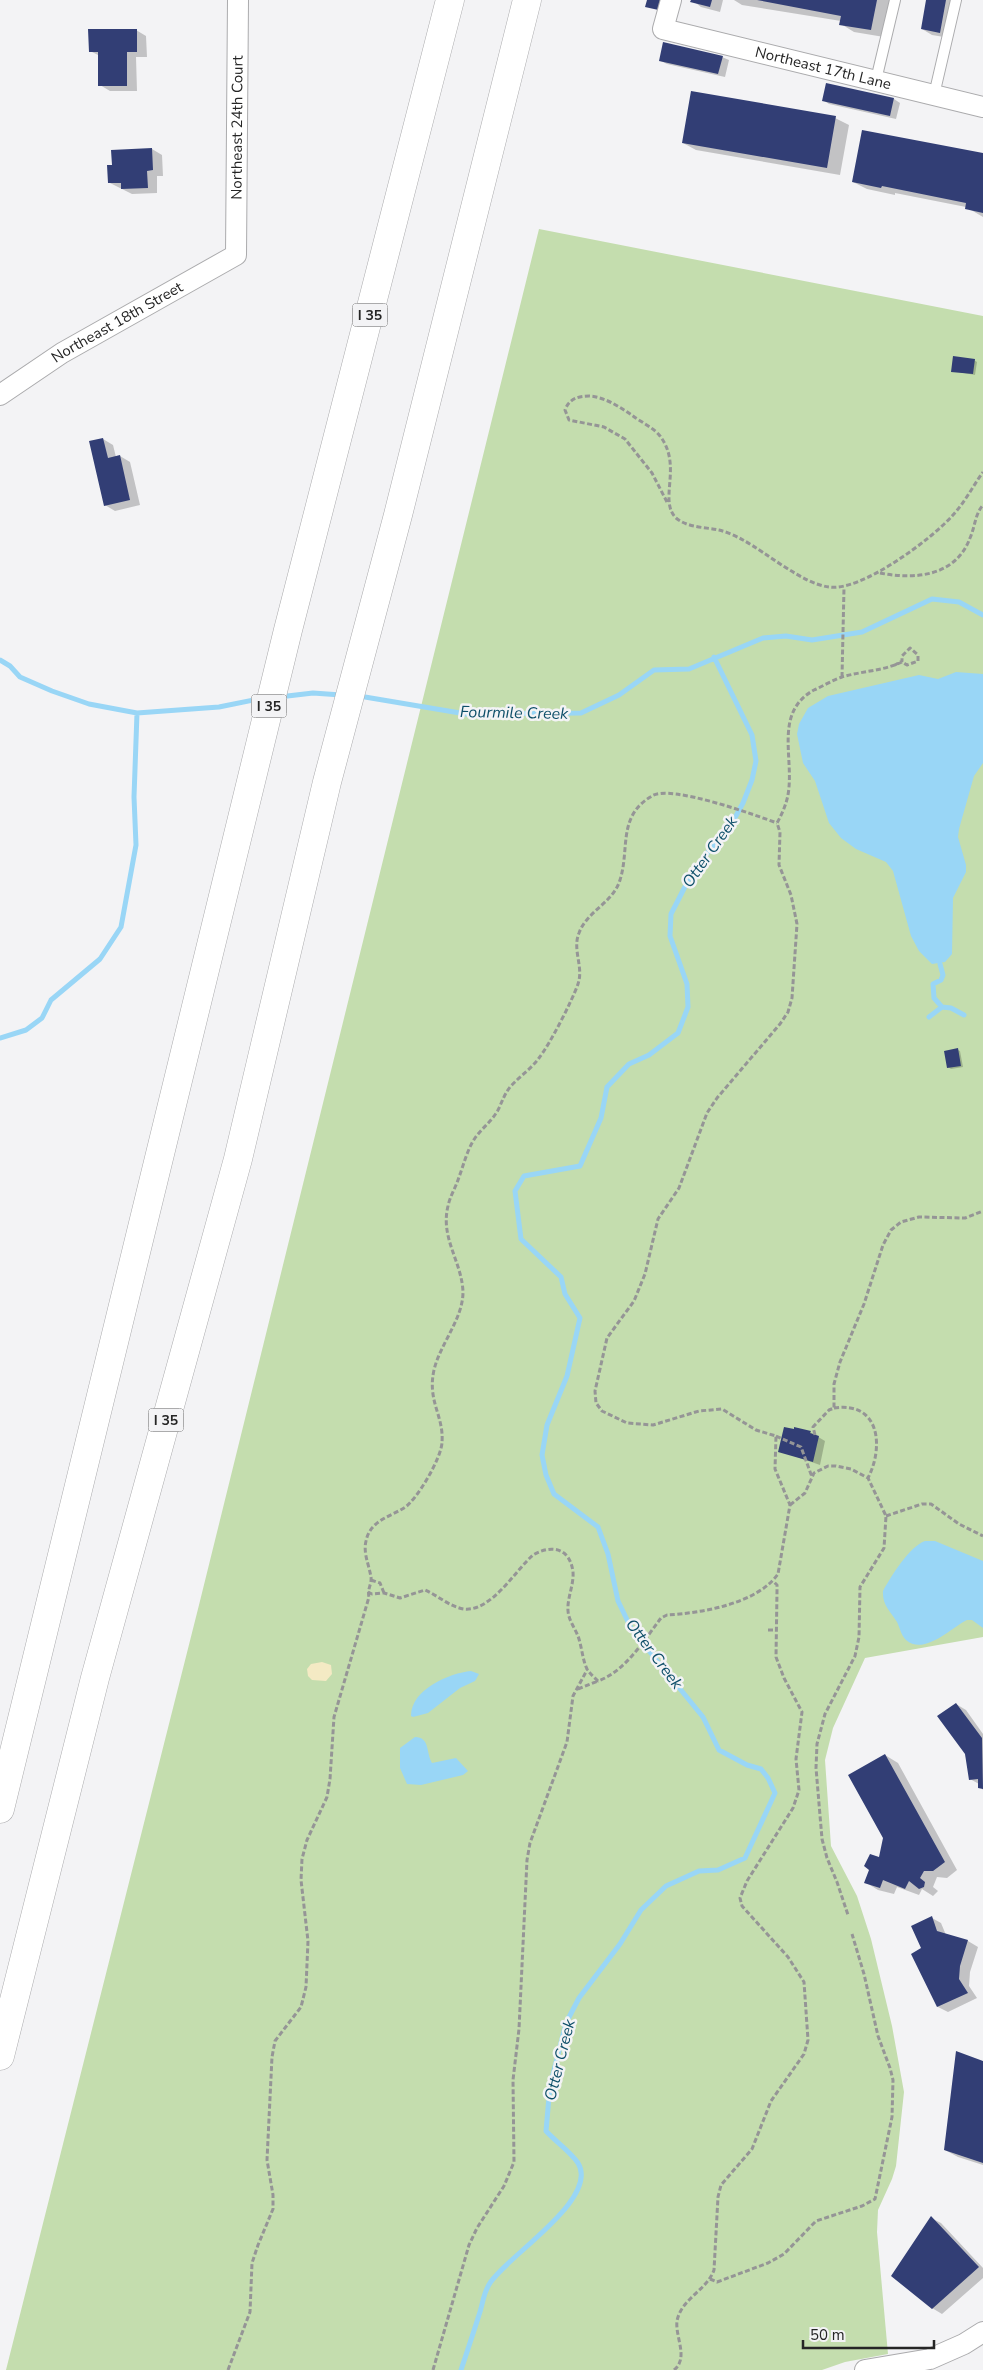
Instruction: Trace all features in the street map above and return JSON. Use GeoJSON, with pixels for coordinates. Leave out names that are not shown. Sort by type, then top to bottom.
{"type":"FeatureCollection","features":[{"type":"Feature","properties":{"kind":"highway","name":"I 35"},"geometry":{"type":"LineString","coordinates":[[0,1809],[288,630],[450,0]]}},
{"type":"Feature","properties":{"kind":"highway","name":"I 35"},"geometry":{"type":"LineString","coordinates":[[0,2056],[95,1678],[238,1159],[327,782],[368,628],[526,0]]}},
{"type":"Feature","properties":{"kind":"street","name":"Northeast 24th Court"},"geometry":{"type":"LineString","coordinates":[[236,255],[238,0]]}},
{"type":"Feature","properties":{"kind":"street","name":"Northeast 17th Lane"},"geometry":{"type":"LineString","coordinates":[[671,0],[663,29],[983,107]]}},
{"type":"Feature","properties":{"kind":"street","name":"Northeast 18th Street"},"geometry":{"type":"LineString","coordinates":[[0,395],[62,353],[236,255]]}},
{"type":"Feature","properties":{"kind":"street"},"geometry":{"type":"LineString","coordinates":[[865,2370],[930,2359],[957,2348],[983,2332]]}},
{"type":"Feature","properties":{"kind":"lane"},"geometry":{"type":"LineString","coordinates":[[876,80],[895,0]]}},
{"type":"Feature","properties":{"kind":"lane"},"geometry":{"type":"LineString","coordinates":[[934,95],[956,0]]}},
{"type":"Feature","properties":{"kind":"path"},"geometry":{"type":"LineString","coordinates":[[667,502],[672,473],[671,459],[666,445],[659,434],[603,399],[580,396],[567,405],[566,415],[569,420],[604,427],[625,439],[652,473],[667,502],[675,517],[683,522],[728,533],[809,580],[827,587],[844,588],[880,572],[944,525],[965,499],[983,472]]}},
{"type":"Feature","properties":{"kind":"path"},"geometry":{"type":"LineString","coordinates":[[880,572],[913,576],[933,573],[953,563],[962,553],[983,505]]}},
{"type":"Feature","properties":{"kind":"path"},"geometry":{"type":"LineString","coordinates":[[842,678],[844,588]]}},
{"type":"Feature","properties":{"kind":"path"},"geometry":{"type":"LineString","coordinates":[[777,824],[786,807],[789,790],[787,739],[794,708],[813,691],[842,678],[895,665],[902,662],[906,665],[913,664],[918,661],[918,655],[910,648],[902,656],[902,660],[895,665]]}},
{"type":"Feature","properties":{"kind":"path"},"geometry":{"type":"LineString","coordinates":[[228,2370],[250,2312],[252,2263],[273,2210],[273,2195],[267,2160],[268,2103],[275,2042],[301,2007],[306,1987],[308,1941],[301,1880],[302,1859],[307,1840],[327,1797],[334,1717],[369,1597],[368,1592],[371,1580],[365,1542],[369,1532],[377,1522],[406,1507],[431,1472],[442,1442],[433,1402],[432,1386],[438,1356],[462,1302],[463,1289],[448,1241],[446,1216],[448,1203],[469,1148],[498,1109],[502,1097],[541,1056],[574,994],[579,981],[576,945],[578,934],[583,923],[605,903],[620,881],[627,826],[632,815],[654,794],[680,794],[766,819],[777,824],[780,832],[779,865],[791,895],[797,924],[792,998],[788,1012],[717,1098],[707,1113],[679,1188],[658,1219],[645,1274],[634,1301],[607,1338],[595,1391],[596,1403],[602,1412],[627,1423],[653,1425],[699,1411],[722,1410],[756,1430],[801,1447],[812,1478]]}},
{"type":"Feature","properties":{"kind":"path"},"geometry":{"type":"LineString","coordinates":[[834,1408],[834,1384],[840,1362],[864,1304],[882,1245],[892,1230],[901,1222],[918,1217],[964,1218],[983,1211]]}},
{"type":"Feature","properties":{"kind":"path"},"geometry":{"type":"LineString","coordinates":[[815,1435],[812,1427],[828,1410],[849,1407],[860,1410],[869,1418],[875,1428],[877,1449],[868,1478]]}},
{"type":"Feature","properties":{"kind":"path"},"geometry":{"type":"LineString","coordinates":[[577,1690],[614,1673],[629,1659],[667,1615],[690,1614],[741,1600],[773,1581],[778,1574],[790,1505],[775,1469],[776,1436]]}},
{"type":"Feature","properties":{"kind":"path"},"geometry":{"type":"LineString","coordinates":[[790,1505],[805,1493],[812,1478],[821,1469],[836,1466],[851,1470],[868,1478],[886,1516],[884,1548],[860,1588],[859,1637],[855,1656],[825,1714],[817,1744],[816,1768],[822,1839],[848,1915]]}},
{"type":"Feature","properties":{"kind":"path"},"geometry":{"type":"LineString","coordinates":[[886,1516],[922,1504],[931,1504],[959,1524],[983,1536]]}},
{"type":"Feature","properties":{"kind":"path"},"geometry":{"type":"LineString","coordinates":[[368,1592],[372,1594],[384,1593],[400,1598],[425,1590],[463,1609],[480,1606],[488,1602],[534,1555],[542,1550],[551,1548],[559,1550],[569,1561],[573,1572],[569,1614],[579,1637],[587,1669],[598,1681]]}},
{"type":"Feature","properties":{"kind":"path"},"geometry":{"type":"LineString","coordinates":[[371,1580],[380,1583],[384,1593]]}},
{"type":"Feature","properties":{"kind":"path"},"geometry":{"type":"LineString","coordinates":[[674,2370],[678,2367],[681,2359],[677,2331],[680,2313],[690,2298],[710,2280],[716,2258],[718,2196],[721,2184],[752,2149],[770,2101],[804,2054],[808,2040],[804,1982],[788,1958],[742,1906],[740,1898],[747,1881],[798,1799],[796,1758],[802,1712],[778,1665],[776,1630],[777,1591],[773,1581]]}},
{"type":"Feature","properties":{"kind":"path"},"geometry":{"type":"LineString","coordinates":[[768,1630],[776,1630]]}},
{"type":"Feature","properties":{"kind":"path"},"geometry":{"type":"LineString","coordinates":[[433,2370],[469,2245],[477,2228],[504,2186],[514,2162],[513,2080],[519,2029],[527,1860],[530,1843],[567,1742],[573,1696],[587,1669]]}},
{"type":"Feature","properties":{"kind":"path"},"geometry":{"type":"LineString","coordinates":[[710,2280],[717,2282],[768,2263],[784,2254],[816,2221],[862,2206],[875,2199],[892,2117],[893,2080],[878,2036],[864,1974],[852,1934]]}},
{"type":"Feature","properties":{"kind":"green space"},"geometry":{"type":"Polygon","coordinates":[[[539,229],[983,316],[983,1637],[865,1658],[833,1728],[825,1760],[831,1846],[857,1896],[871,1939],[892,2026],[904,2092],[896,2166],[878,2210],[877,2232],[888,2354],[845,2362],[822,2370],[6,2370],[199,1605],[539,229]]]}},
{"type":"Feature","properties":{"kind":"sand"},"geometry":{"type":"Polygon","coordinates":[[[322,1662],[331,1665],[332,1674],[326,1681],[312,1680],[308,1676],[307,1669],[311,1664],[322,1662]]]}},
{"type":"Feature","properties":{"kind":"water"},"geometry":{"type":"Polygon","coordinates":[[[956,672],[983,674],[983,763],[974,776],[959,829],[958,837],[966,865],[966,872],[953,898],[952,954],[945,962],[932,964],[919,951],[911,936],[893,871],[886,862],[856,849],[841,838],[829,823],[815,781],[803,763],[797,734],[799,724],[808,708],[828,696],[919,675],[938,679],[956,672]]]}},
{"type":"Feature","properties":{"kind":"water"},"geometry":{"type":"Polygon","coordinates":[[[925,1541],[935,1541],[983,1561],[983,1628],[972,1620],[967,1620],[929,1643],[913,1644],[904,1638],[897,1622],[885,1604],[883,1591],[907,1555],[925,1541]]]}},
{"type":"Feature","properties":{"kind":"water"},"geometry":{"type":"Polygon","coordinates":[[[471,1671],[479,1674],[475,1681],[460,1688],[428,1713],[411,1716],[417,1698],[424,1690],[443,1679],[462,1672],[471,1671]]]}},
{"type":"Feature","properties":{"kind":"water"},"geometry":{"type":"Polygon","coordinates":[[[415,1737],[423,1740],[427,1746],[432,1763],[456,1758],[468,1771],[463,1775],[421,1785],[407,1784],[400,1768],[400,1748],[415,1737]]]}},
{"type":"Feature","properties":{"kind":"building"},"geometry":{"type":"Polygon","coordinates":[[[647,0],[666,0],[663,11],[645,7],[647,0]]]}},
{"type":"Feature","properties":{"kind":"building"},"geometry":{"type":"Polygon","coordinates":[[[691,0],[712,0],[710,7],[690,2],[691,0]]]}},
{"type":"Feature","properties":{"kind":"building"},"geometry":{"type":"Polygon","coordinates":[[[757,0],[877,0],[871,30],[839,25],[841,16],[757,0]]]}},
{"type":"Feature","properties":{"kind":"building"},"geometry":{"type":"Polygon","coordinates":[[[926,0],[946,0],[940,33],[921,29],[926,0]]]}},
{"type":"Feature","properties":{"kind":"building"},"geometry":{"type":"Polygon","coordinates":[[[88,29],[137,29],[137,52],[127,52],[127,86],[98,86],[98,52],[89,52],[88,29]]]}},
{"type":"Feature","properties":{"kind":"building"},"geometry":{"type":"Polygon","coordinates":[[[663,42],[723,56],[718,74],[659,61],[663,42]]]}},
{"type":"Feature","properties":{"kind":"building"},"geometry":{"type":"Polygon","coordinates":[[[826,83],[894,98],[890,116],[822,101],[826,83]]]}},
{"type":"Feature","properties":{"kind":"building"},"geometry":{"type":"Polygon","coordinates":[[[691,91],[836,116],[827,168],[682,143],[691,91]]]}},
{"type":"Feature","properties":{"kind":"building"},"geometry":{"type":"Polygon","coordinates":[[[862,130],[983,153],[983,213],[965,209],[966,203],[882,186],[881,188],[852,182],[862,130]]]}},
{"type":"Feature","properties":{"kind":"building"},"geometry":{"type":"Polygon","coordinates":[[[152,148],[153,170],[147,171],[148,188],[121,189],[121,183],[108,183],[107,165],[112,165],[111,150],[152,148]]]}},
{"type":"Feature","properties":{"kind":"building"},"geometry":{"type":"Polygon","coordinates":[[[953,356],[975,359],[973,374],[951,372],[953,356]]]}},
{"type":"Feature","properties":{"kind":"building"},"geometry":{"type":"Polygon","coordinates":[[[103,438],[108,458],[120,455],[130,500],[104,506],[89,441],[103,438]]]}},
{"type":"Feature","properties":{"kind":"building"},"geometry":{"type":"Polygon","coordinates":[[[958,1048],[961,1066],[947,1068],[944,1051],[958,1048]]]}},
{"type":"Feature","properties":{"kind":"building"},"geometry":{"type":"Polygon","coordinates":[[[784,1427],[811,1431],[810,1433],[819,1436],[813,1462],[778,1452],[784,1427]]]}},
{"type":"Feature","properties":{"kind":"building"},"geometry":{"type":"Polygon","coordinates":[[[956,1703],[982,1738],[983,1789],[978,1788],[978,1779],[969,1780],[965,1754],[937,1716],[956,1703]]]}},
{"type":"Feature","properties":{"kind":"building"},"geometry":{"type":"Polygon","coordinates":[[[885,1754],[945,1862],[933,1871],[924,1871],[920,1878],[925,1882],[924,1887],[919,1889],[909,1881],[905,1889],[883,1880],[880,1888],[864,1883],[869,1870],[864,1866],[870,1854],[879,1857],[883,1838],[848,1775],[885,1754]]]}},
{"type":"Feature","properties":{"kind":"building"},"geometry":{"type":"Polygon","coordinates":[[[932,1916],[937,1931],[968,1940],[960,1966],[959,1979],[968,1993],[937,2007],[911,1954],[921,1948],[911,1926],[932,1916]]]}},
{"type":"Feature","properties":{"kind":"building"},"geometry":{"type":"Polygon","coordinates":[[[956,2051],[983,2061],[983,2163],[944,2150],[956,2051]]]}},
{"type":"Feature","properties":{"kind":"building"},"geometry":{"type":"Polygon","coordinates":[[[931,2216],[979,2267],[932,2309],[891,2276],[931,2216]]]}},
{"type":"Feature","properties":{"kind":"waterway","name":"Fourmile Creek"},"geometry":{"type":"LineString","coordinates":[[359,696],[466,714],[581,713],[619,695],[654,670],[689,669],[763,638],[786,636],[812,640],[862,632],[932,599],[959,602],[983,615]]}},
{"type":"Feature","properties":{"kind":"waterway","name":"Otter Creek"},"geometry":{"type":"LineString","coordinates":[[461,2370],[484,2295],[490,2283],[549,2226],[576,2193],[581,2177],[578,2163],[546,2131],[550,2086],[566,2023],[579,1998],[620,1944],[641,1910],[666,1886],[699,1871],[718,1870],[745,1858],[775,1793],[768,1778],[761,1769],[747,1765],[719,1750],[703,1717],[632,1630],[618,1601],[608,1554],[598,1527],[554,1494],[546,1475],[542,1455],[547,1425],[567,1376],[580,1318],[565,1294],[561,1277],[521,1239],[515,1191],[524,1176],[580,1166],[601,1118],[607,1087],[629,1064],[649,1055],[678,1033],[688,1007],[687,984],[670,936],[671,914],[691,875],[711,848],[725,836],[743,803],[752,780],[756,761],[752,735],[714,657]]}},
{"type":"Feature","properties":{"kind":"waterway","name":"Fourmile Creek"},"geometry":{"type":"LineString","coordinates":[[0,660],[10,666],[20,677],[52,691],[89,704],[137,713],[219,707],[263,698]]}},
{"type":"Feature","properties":{"kind":"waterway","name":"Fourmile Creek"},"geometry":{"type":"LineString","coordinates":[[279,697],[313,693],[341,695]]}},
{"type":"Feature","properties":{"kind":"waterway"},"geometry":{"type":"LineString","coordinates":[[0,1038],[26,1030],[42,1018],[51,1000],[100,959],[121,927],[136,845],[134,797],[137,713]]}},
{"type":"Feature","properties":{"kind":"waterway"},"geometry":{"type":"LineString","coordinates":[[940,964],[943,975],[941,980],[933,984],[934,998],[942,1007],[951,1008],[964,1015]]}},
{"type":"Feature","properties":{"kind":"waterway"},"geometry":{"type":"LineString","coordinates":[[929,1017],[942,1007]]}}]}
